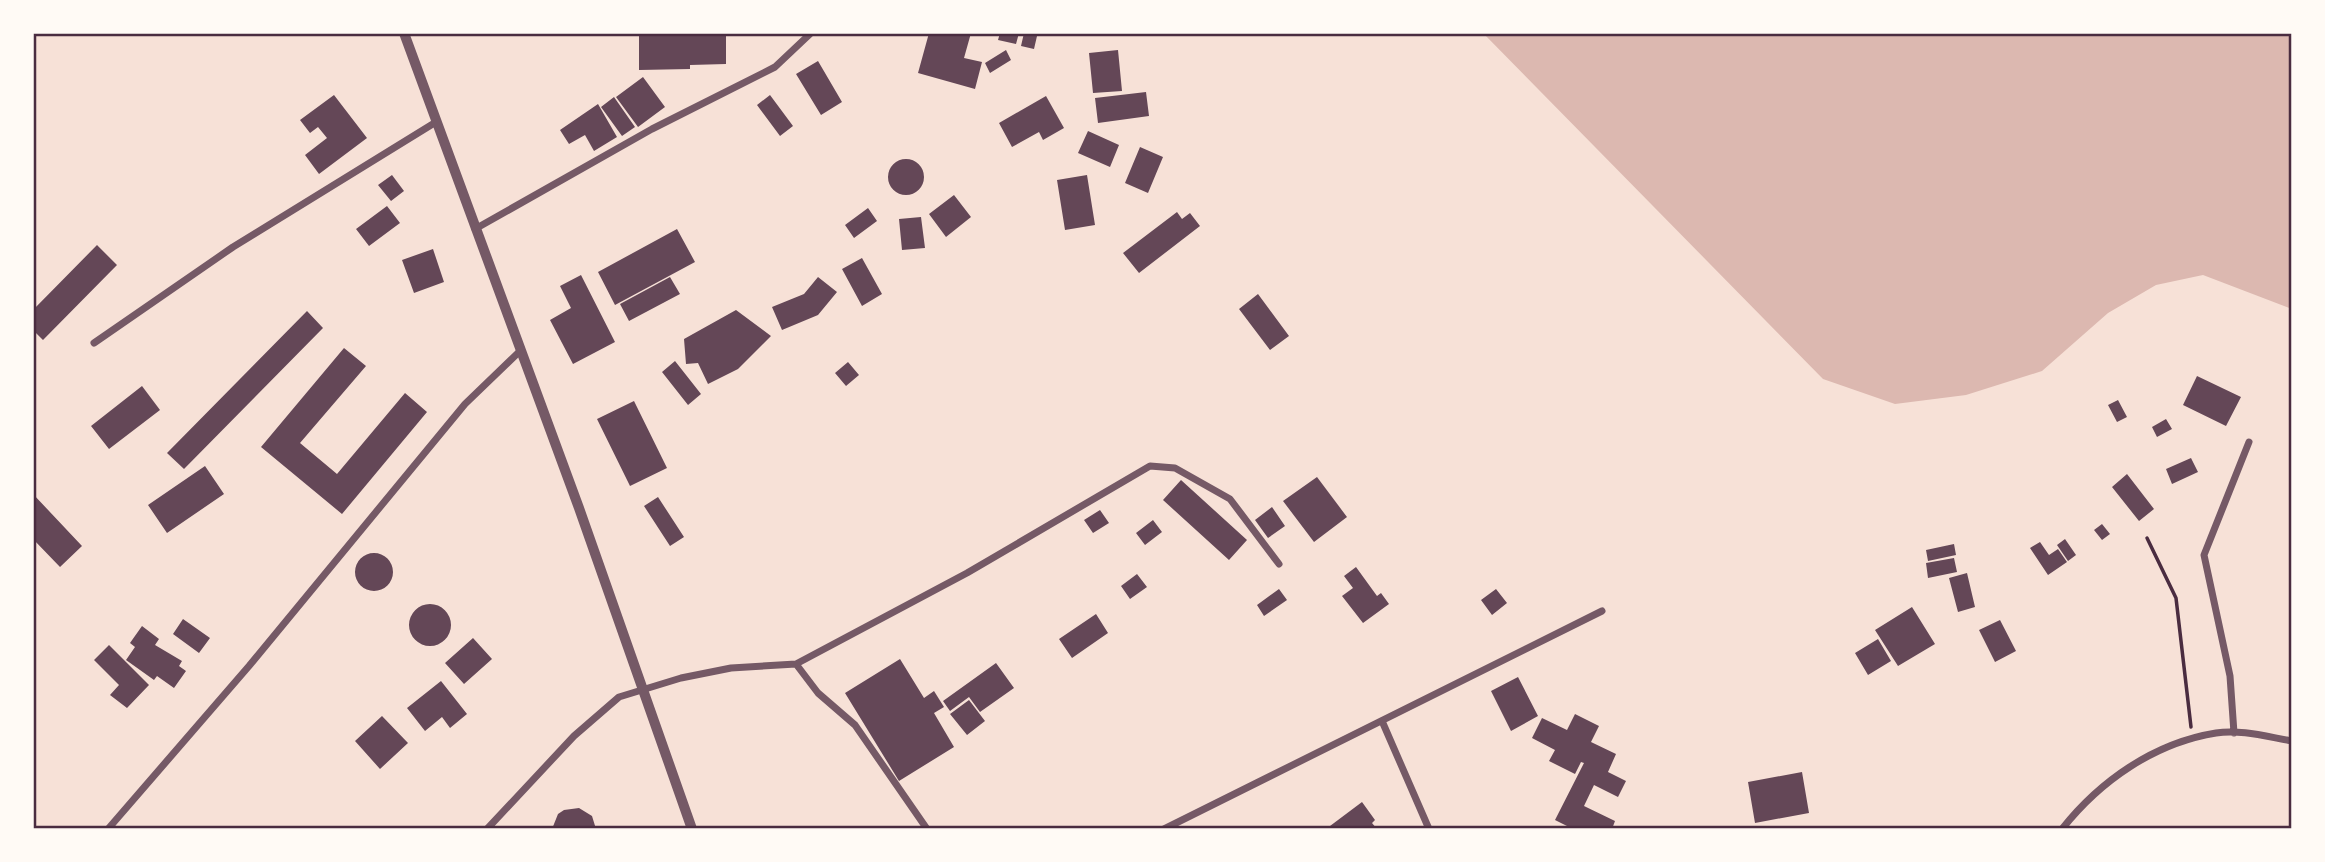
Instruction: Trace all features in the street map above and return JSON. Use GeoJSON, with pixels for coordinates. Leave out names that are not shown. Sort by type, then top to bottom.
{"type":"FeatureCollection","features":[{"type":"Feature","properties":{"kind":"street"},"geometry":{"type":"LineString","coordinates":[[404,33],[692,829]]}},
{"type":"Feature","properties":{"kind":"street"},"geometry":{"type":"LineString","coordinates":[[474,230],[652,129],[775,67],[811,33]]}},
{"type":"Feature","properties":{"kind":"street"},"geometry":{"type":"LineString","coordinates":[[94,343],[233,247],[436,122]]}},
{"type":"Feature","properties":{"kind":"street"},"geometry":{"type":"LineString","coordinates":[[108,829],[249,666],[465,404],[519,352]]}},
{"type":"Feature","properties":{"kind":"street"},"geometry":{"type":"LineString","coordinates":[[2234,733],[2230,676],[2204,555],[2249,442]]}},
{"type":"Feature","properties":{"kind":"street"},"geometry":{"type":"LineString","coordinates":[[487,829],[601,710],[619,697],[731,667],[796,664],[967,573],[1150,466],[1175,468],[1230,499],[1279,564]]}},
{"type":"Feature","properties":{"kind":"street"},"geometry":{"type":"LineString","coordinates":[[1164,829],[1602,611]]}},
{"type":"Feature","properties":{"kind":"street"},"geometry":{"type":"LineString","coordinates":[[796,664],[818,693],[856,725],[928,829]]}},
{"type":"Feature","properties":{"kind":"street"},"geometry":{"type":"LineString","coordinates":[[1382,721],[1429,829]]}},
{"type":"Feature","properties":{"kind":"street"},"geometry":{"type":"LineString","coordinates":[[2062,829],[2079,807],[2129,767],[2192,739],[2217,733],[2234,733],[2292,741]]}},
{"type":"Feature","properties":{"kind":"path"},"geometry":{"type":"LineString","coordinates":[[2147,538],[2176,597],[2192,739]]}},
{"type":"Feature","properties":{"kind":"shaded area"},"geometry":{"type":"Polygon","coordinates":[[[1483,33],[2292,33],[2292,309],[2203,275],[2156,285],[2108,313],[2042,371],[1966,395],[1895,404],[1823,379],[1483,33]]]}},
{"type":"Feature","properties":{"kind":"building"},"geometry":{"type":"Polygon","coordinates":[[[639,33],[726,33],[726,64],[690,65],[690,69],[639,70],[639,33]]]}},
{"type":"Feature","properties":{"kind":"building"},"geometry":{"type":"Polygon","coordinates":[[[929,33],[971,33],[964,58],[982,62],[975,89],[918,73],[929,33]]]}},
{"type":"Feature","properties":{"kind":"building"},"geometry":{"type":"Polygon","coordinates":[[[1000,33],[1019,33],[1016,44],[998,40],[1000,33]]]}},
{"type":"Feature","properties":{"kind":"building"},"geometry":{"type":"Polygon","coordinates":[[[1024,33],[1037,36],[1034,49],[1021,46],[1024,33]]]}},
{"type":"Feature","properties":{"kind":"building"},"geometry":{"type":"Polygon","coordinates":[[[1006,50],[1011,60],[990,73],[985,63],[1006,50]]]}},
{"type":"Feature","properties":{"kind":"building"},"geometry":{"type":"Polygon","coordinates":[[[1118,50],[1122,91],[1093,93],[1089,53],[1118,50]]]}},
{"type":"Feature","properties":{"kind":"building"},"geometry":{"type":"Polygon","coordinates":[[[818,61],[842,102],[821,115],[796,74],[818,61]]]}},
{"type":"Feature","properties":{"kind":"building"},"geometry":{"type":"Polygon","coordinates":[[[643,77],[665,107],[638,127],[616,97],[643,77]]]}},
{"type":"Feature","properties":{"kind":"building"},"geometry":{"type":"Polygon","coordinates":[[[1146,92],[1149,116],[1098,123],[1095,98],[1146,92]]]}},
{"type":"Feature","properties":{"kind":"building"},"geometry":{"type":"Polygon","coordinates":[[[334,95],[367,138],[319,174],[305,155],[327,138],[318,127],[310,133],[300,120],[334,95]]]}},
{"type":"Feature","properties":{"kind":"building"},"geometry":{"type":"Polygon","coordinates":[[[770,95],[793,126],[780,136],[757,105],[770,95]]]}},
{"type":"Feature","properties":{"kind":"building"},"geometry":{"type":"Polygon","coordinates":[[[1046,96],[1064,128],[1043,140],[1039,132],[1012,147],[999,123],[1046,96]]]}},
{"type":"Feature","properties":{"kind":"building"},"geometry":{"type":"Polygon","coordinates":[[[614,97],[635,127],[622,136],[601,107],[614,97]]]}},
{"type":"Feature","properties":{"kind":"building"},"geometry":{"type":"Polygon","coordinates":[[[598,104],[617,137],[594,151],[585,135],[569,144],[560,130],[598,104]]]}},
{"type":"Feature","properties":{"kind":"building"},"geometry":{"type":"Polygon","coordinates":[[[1088,131],[1119,145],[1110,167],[1078,153],[1088,131]]]}},
{"type":"Feature","properties":{"kind":"building"},"geometry":{"type":"Polygon","coordinates":[[[1140,147],[1163,157],[1148,193],[1125,183],[1140,147]]]}},
{"type":"Feature","properties":{"kind":"building"},"geometry":{"type":"Polygon","coordinates":[[[906,159],[919,164],[924,177],[919,190],[906,195],[893,190],[888,177],[893,164],[906,159]]]}},
{"type":"Feature","properties":{"kind":"building"},"geometry":{"type":"Polygon","coordinates":[[[392,175],[404,191],[391,201],[378,185],[392,175]]]}},
{"type":"Feature","properties":{"kind":"building"},"geometry":{"type":"Polygon","coordinates":[[[1087,175],[1095,225],[1065,230],[1057,180],[1087,175]]]}},
{"type":"Feature","properties":{"kind":"building"},"geometry":{"type":"Polygon","coordinates":[[[954,195],[971,217],[946,237],[929,214],[954,195]]]}},
{"type":"Feature","properties":{"kind":"building"},"geometry":{"type":"Polygon","coordinates":[[[387,206],[400,223],[369,246],[356,229],[387,206]]]}},
{"type":"Feature","properties":{"kind":"building"},"geometry":{"type":"Polygon","coordinates":[[[868,208],[877,221],[854,238],[845,225],[868,208]]]}},
{"type":"Feature","properties":{"kind":"building"},"geometry":{"type":"Polygon","coordinates":[[[1177,212],[1182,219],[1190,213],[1200,226],[1139,273],[1123,253],[1177,212]]]}},
{"type":"Feature","properties":{"kind":"building"},"geometry":{"type":"Polygon","coordinates":[[[921,217],[925,248],[902,250],[899,219],[921,217]]]}},
{"type":"Feature","properties":{"kind":"building"},"geometry":{"type":"Polygon","coordinates":[[[677,229],[695,262],[615,305],[598,272],[677,229]]]}},
{"type":"Feature","properties":{"kind":"building"},"geometry":{"type":"Polygon","coordinates":[[[97,245],[117,265],[43,340],[33,330],[33,310],[97,245]]]}},
{"type":"Feature","properties":{"kind":"building"},"geometry":{"type":"Polygon","coordinates":[[[433,249],[444,282],[414,293],[402,260],[433,249]]]}},
{"type":"Feature","properties":{"kind":"building"},"geometry":{"type":"Polygon","coordinates":[[[862,258],[882,294],[862,306],[842,269],[862,258]]]}},
{"type":"Feature","properties":{"kind":"building"},"geometry":{"type":"Polygon","coordinates":[[[581,275],[615,342],[573,364],[550,320],[571,308],[560,286],[581,275]]]}},
{"type":"Feature","properties":{"kind":"building"},"geometry":{"type":"Polygon","coordinates":[[[670,277],[680,294],[629,321],[620,304],[670,277]]]}},
{"type":"Feature","properties":{"kind":"building"},"geometry":{"type":"Polygon","coordinates":[[[818,277],[837,292],[818,315],[782,330],[772,307],[804,294],[818,277]]]}},
{"type":"Feature","properties":{"kind":"building"},"geometry":{"type":"Polygon","coordinates":[[[1258,294],[1289,336],[1270,350],[1239,309],[1258,294]]]}},
{"type":"Feature","properties":{"kind":"building"},"geometry":{"type":"Polygon","coordinates":[[[736,310],[771,336],[738,369],[708,384],[698,363],[686,364],[684,339],[736,310]]]}},
{"type":"Feature","properties":{"kind":"building"},"geometry":{"type":"Polygon","coordinates":[[[307,311],[323,328],[184,469],[167,453],[307,311]]]}},
{"type":"Feature","properties":{"kind":"building"},"geometry":{"type":"Polygon","coordinates":[[[344,348],[366,366],[300,443],[337,474],[405,393],[427,412],[342,514],[261,447],[344,348]]]}},
{"type":"Feature","properties":{"kind":"building"},"geometry":{"type":"Polygon","coordinates":[[[675,361],[701,394],[688,405],[662,372],[675,361]]]}},
{"type":"Feature","properties":{"kind":"building"},"geometry":{"type":"Polygon","coordinates":[[[848,362],[859,375],[846,386],[835,373],[848,362]]]}},
{"type":"Feature","properties":{"kind":"building"},"geometry":{"type":"Polygon","coordinates":[[[2197,376],[2241,397],[2226,426],[2183,405],[2197,376]]]}},
{"type":"Feature","properties":{"kind":"building"},"geometry":{"type":"Polygon","coordinates":[[[142,386],[160,410],[109,449],[91,426],[142,386]]]}},
{"type":"Feature","properties":{"kind":"building"},"geometry":{"type":"Polygon","coordinates":[[[2118,400],[2127,417],[2117,422],[2108,405],[2118,400]]]}},
{"type":"Feature","properties":{"kind":"building"},"geometry":{"type":"Polygon","coordinates":[[[634,401],[667,468],[630,486],[597,419],[634,401]]]}},
{"type":"Feature","properties":{"kind":"building"},"geometry":{"type":"Polygon","coordinates":[[[2166,419],[2172,429],[2157,437],[2152,427],[2166,419]]]}},
{"type":"Feature","properties":{"kind":"building"},"geometry":{"type":"Polygon","coordinates":[[[2191,458],[2198,472],[2172,484],[2166,469],[2191,458]]]}},
{"type":"Feature","properties":{"kind":"building"},"geometry":{"type":"Polygon","coordinates":[[[205,466],[224,494],[167,533],[148,505],[205,466]]]}},
{"type":"Feature","properties":{"kind":"building"},"geometry":{"type":"Polygon","coordinates":[[[2127,474],[2154,509],[2139,521],[2112,487],[2127,474]]]}},
{"type":"Feature","properties":{"kind":"building"},"geometry":{"type":"Polygon","coordinates":[[[1317,477],[1347,517],[1314,542],[1283,501],[1317,477]]]}},
{"type":"Feature","properties":{"kind":"building"},"geometry":{"type":"Polygon","coordinates":[[[1181,480],[1247,540],[1229,560],[1163,500],[1181,480]]]}},
{"type":"Feature","properties":{"kind":"building"},"geometry":{"type":"Polygon","coordinates":[[[33,494],[82,546],[60,567],[33,539],[33,494]]]}},
{"type":"Feature","properties":{"kind":"building"},"geometry":{"type":"Polygon","coordinates":[[[658,497],[684,537],[670,546],[644,506],[658,497]]]}},
{"type":"Feature","properties":{"kind":"building"},"geometry":{"type":"Polygon","coordinates":[[[1272,507],[1285,526],[1268,538],[1255,520],[1272,507]]]}},
{"type":"Feature","properties":{"kind":"building"},"geometry":{"type":"Polygon","coordinates":[[[1100,510],[1109,523],[1093,533],[1084,520],[1100,510]]]}},
{"type":"Feature","properties":{"kind":"building"},"geometry":{"type":"Polygon","coordinates":[[[1153,520],[1162,532],[1145,545],[1136,533],[1153,520]]]}},
{"type":"Feature","properties":{"kind":"building"},"geometry":{"type":"Polygon","coordinates":[[[2102,524],[2110,534],[2102,540],[2094,530],[2102,524]]]}},
{"type":"Feature","properties":{"kind":"building"},"geometry":{"type":"Polygon","coordinates":[[[2065,539],[2076,555],[2068,561],[2057,545],[2065,539]]]}},
{"type":"Feature","properties":{"kind":"building"},"geometry":{"type":"Polygon","coordinates":[[[2040,542],[2049,555],[2058,549],[2067,562],[2048,575],[2030,548],[2040,542]]]}},
{"type":"Feature","properties":{"kind":"building"},"geometry":{"type":"Polygon","coordinates":[[[1954,544],[1956,555],[1928,561],[1926,550],[1954,544]]]}},
{"type":"Feature","properties":{"kind":"building"},"geometry":{"type":"Polygon","coordinates":[[[374,553],[387,559],[393,572],[387,585],[374,591],[361,585],[355,572],[361,559],[374,553]]]}},
{"type":"Feature","properties":{"kind":"building"},"geometry":{"type":"Polygon","coordinates":[[[1954,558],[1957,572],[1928,578],[1926,563],[1954,558]]]}},
{"type":"Feature","properties":{"kind":"building"},"geometry":{"type":"Polygon","coordinates":[[[1356,567],[1377,596],[1381,593],[1389,604],[1363,623],[1342,596],[1353,588],[1344,576],[1356,567]]]}},
{"type":"Feature","properties":{"kind":"building"},"geometry":{"type":"Polygon","coordinates":[[[1967,573],[1975,607],[1958,612],[1949,578],[1967,573]]]}},
{"type":"Feature","properties":{"kind":"building"},"geometry":{"type":"Polygon","coordinates":[[[1137,574],[1147,587],[1130,599],[1121,586],[1137,574]]]}},
{"type":"Feature","properties":{"kind":"building"},"geometry":{"type":"Polygon","coordinates":[[[1279,589],[1287,600],[1264,616],[1257,605],[1279,589]]]}},
{"type":"Feature","properties":{"kind":"building"},"geometry":{"type":"Polygon","coordinates":[[[1496,589],[1507,603],[1492,615],[1481,600],[1496,589]]]}},
{"type":"Feature","properties":{"kind":"building"},"geometry":{"type":"Polygon","coordinates":[[[430,604],[445,610],[451,625],[445,640],[430,646],[415,640],[409,625],[415,610],[430,604]]]}},
{"type":"Feature","properties":{"kind":"building"},"geometry":{"type":"Polygon","coordinates":[[[1912,607],[1935,644],[1898,666],[1875,630],[1912,607]]]}},
{"type":"Feature","properties":{"kind":"building"},"geometry":{"type":"Polygon","coordinates":[[[1096,614],[1108,633],[1072,658],[1059,639],[1096,614]]]}},
{"type":"Feature","properties":{"kind":"building"},"geometry":{"type":"Polygon","coordinates":[[[183,619],[210,638],[199,653],[173,634],[183,619]]]}},
{"type":"Feature","properties":{"kind":"building"},"geometry":{"type":"Polygon","coordinates":[[[2000,620],[2016,651],[1995,662],[1979,630],[2000,620]]]}},
{"type":"Feature","properties":{"kind":"building"},"geometry":{"type":"Polygon","coordinates":[[[142,626],[159,639],[155,645],[182,661],[179,666],[186,671],[174,688],[157,676],[154,680],[126,660],[135,647],[130,643],[142,626]]]}},
{"type":"Feature","properties":{"kind":"building"},"geometry":{"type":"Polygon","coordinates":[[[473,638],[492,659],[464,684],[445,663],[473,638]]]}},
{"type":"Feature","properties":{"kind":"building"},"geometry":{"type":"Polygon","coordinates":[[[1878,639],[1891,661],[1868,675],[1855,653],[1878,639]]]}},
{"type":"Feature","properties":{"kind":"building"},"geometry":{"type":"Polygon","coordinates":[[[109,645],[149,685],[127,708],[110,695],[119,685],[94,660],[109,645]]]}},
{"type":"Feature","properties":{"kind":"building"},"geometry":{"type":"Polygon","coordinates":[[[900,659],[924,698],[934,691],[944,707],[934,713],[954,747],[899,781],[845,693],[900,659]]]}},
{"type":"Feature","properties":{"kind":"building"},"geometry":{"type":"Polygon","coordinates":[[[996,663],[1014,688],[980,712],[969,697],[950,711],[943,701],[996,663]]]}},
{"type":"Feature","properties":{"kind":"building"},"geometry":{"type":"Polygon","coordinates":[[[1518,677],[1538,716],[1511,731],[1491,691],[1518,677]]]}},
{"type":"Feature","properties":{"kind":"building"},"geometry":{"type":"Polygon","coordinates":[[[441,681],[467,714],[450,728],[442,717],[425,731],[407,708],[441,681]]]}},
{"type":"Feature","properties":{"kind":"building"},"geometry":{"type":"Polygon","coordinates":[[[969,700],[985,721],[967,735],[950,714],[969,700]]]}},
{"type":"Feature","properties":{"kind":"building"},"geometry":{"type":"Polygon","coordinates":[[[1575,714],[1599,726],[1591,742],[1616,754],[1608,772],[1626,781],[1618,797],[1594,785],[1584,806],[1615,821],[1612,829],[1573,829],[1555,820],[1584,763],[1581,762],[1575,774],[1549,761],[1555,750],[1532,738],[1542,718],[1567,730],[1575,714]]]}},
{"type":"Feature","properties":{"kind":"building"},"geometry":{"type":"Polygon","coordinates":[[[382,716],[408,743],[380,769],[355,741],[382,716]]]}},
{"type":"Feature","properties":{"kind":"building"},"geometry":{"type":"Polygon","coordinates":[[[1802,772],[1809,813],[1755,823],[1748,782],[1802,772]]]}},
{"type":"Feature","properties":{"kind":"building"},"geometry":{"type":"Polygon","coordinates":[[[1362,802],[1375,820],[1372,823],[1377,829],[1326,829],[1362,802]]]}},
{"type":"Feature","properties":{"kind":"building"},"geometry":{"type":"Polygon","coordinates":[[[579,808],[592,816],[596,829],[552,829],[558,814],[564,810],[579,808]]]}}]}
